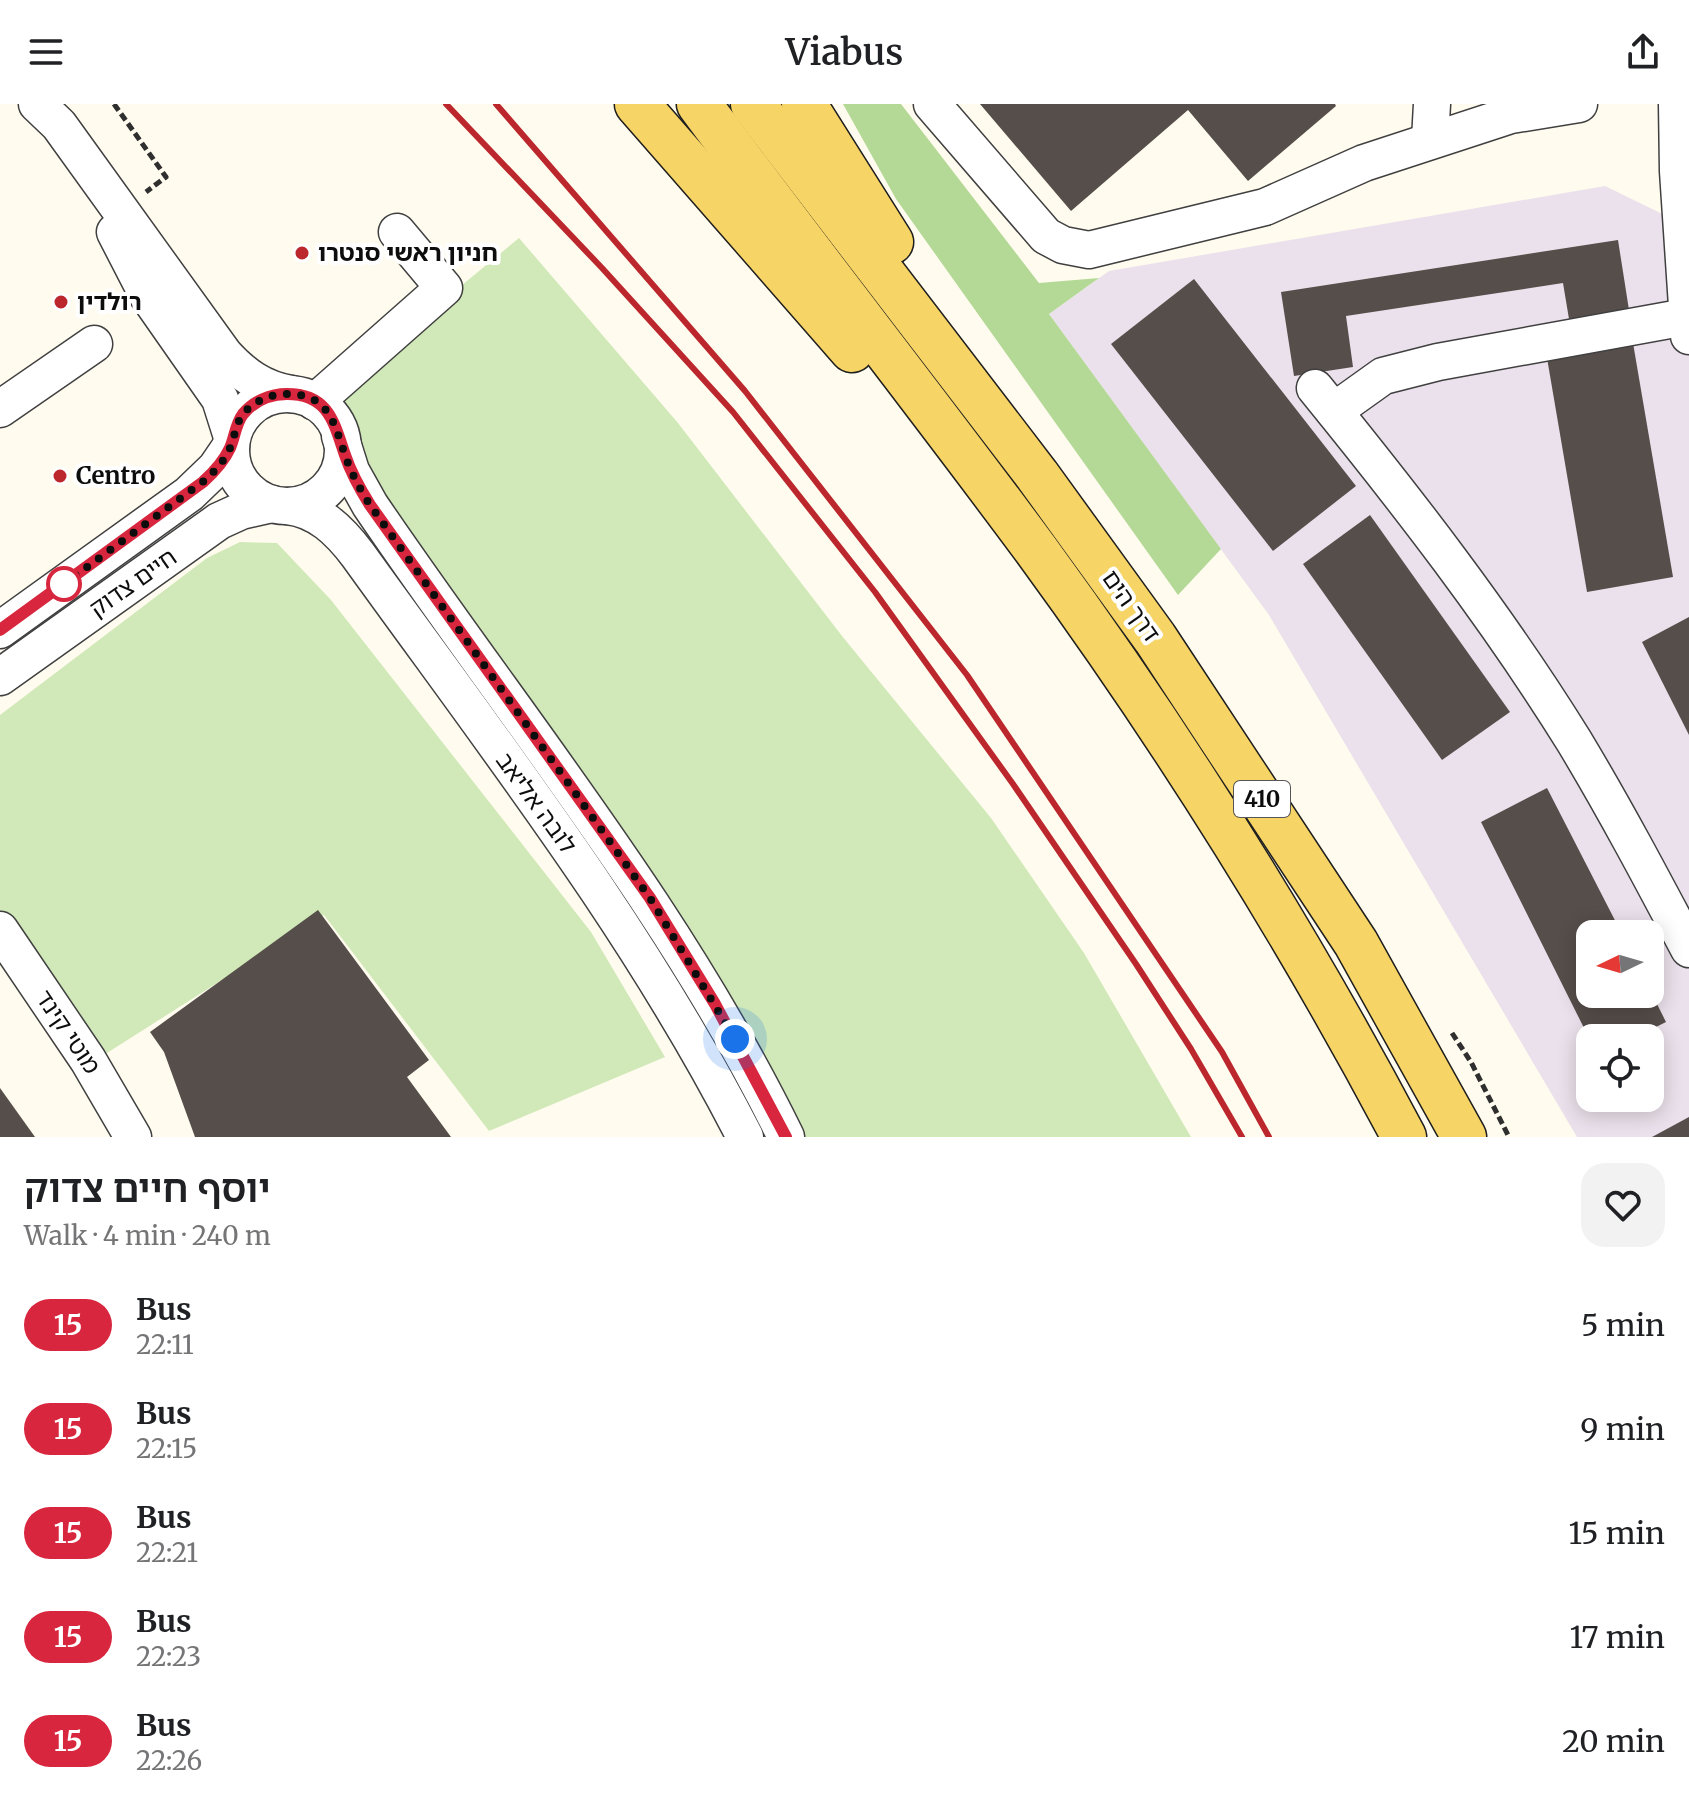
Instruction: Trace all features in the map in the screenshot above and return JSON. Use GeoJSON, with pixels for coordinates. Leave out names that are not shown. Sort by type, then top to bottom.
{"type":"FeatureCollection","features":[{"type":"Feature","properties":{"kind":"main road"},"geometry":{"type":"LineString","coordinates":[[637,104],[871,371],[1037,552]]}},
{"type":"Feature","properties":{"kind":"main road","name":"דרך הים"},"geometry":{"type":"LineString","coordinates":[[699,104],[1037,552],[1221,821],[1319,982],[1404,1137]]}},
{"type":"Feature","properties":{"kind":"main road","name":"דרך הים"},"geometry":{"type":"LineString","coordinates":[[753,104],[1037,475],[1155,638],[1356,943],[1464,1137]]}},
{"type":"Feature","properties":{"kind":"main road"},"geometry":{"type":"LineString","coordinates":[[804,104],[1037,475]]}},
{"type":"Feature","properties":{"kind":"street"},"geometry":{"type":"LineString","coordinates":[[30,104],[52,144],[114,229],[138,281],[152,303],[217,393],[227,415],[232,463],[244,486],[257,497],[280,505],[311,500],[331,484],[341,461],[340,436],[334,420],[303,398],[272,391],[256,382],[224,354],[59,125],[37,104]]}},
{"type":"Feature","properties":{"kind":"street"},"geometry":{"type":"LineString","coordinates":[[932,104],[1046,236],[1063,245],[1089,250],[1265,207],[1364,163],[1430,140],[1511,115],[1579,104]]}},
{"type":"Feature","properties":{"kind":"street"},"geometry":{"type":"LineString","coordinates":[[1430,140],[1432,104]]}},
{"type":"Feature","properties":{"kind":"street"},"geometry":{"type":"LineString","coordinates":[[1677,104],[1688,327],[1438,362],[1383,376],[1324,399],[1443,548],[1574,741],[1689,949]]}},
{"type":"Feature","properties":{"kind":"street"},"geometry":{"type":"LineString","coordinates":[[232,441],[239,420],[250,407],[273,395],[303,398],[444,288],[397,232]]}},
{"type":"Feature","properties":{"kind":"street"},"geometry":{"type":"LineString","coordinates":[[0,409],[94,344]]}},
{"type":"Feature","properties":{"kind":"street","name":"לובה אליאב"},"geometry":{"type":"LineString","coordinates":[[340,436],[351,471],[370,505],[625,862],[694,969],[786,1137]]}},
{"type":"Feature","properties":{"kind":"street","name":"חיים צדוק"},"geometry":{"type":"LineString","coordinates":[[0,630],[194,491],[216,468],[232,441]]}},
{"type":"Feature","properties":{"kind":"street","name":"חיים צדוק"},"geometry":{"type":"LineString","coordinates":[[0,677],[224,518],[280,505]]}},
{"type":"Feature","properties":{"kind":"street","name":"לובה אליאב"},"geometry":{"type":"LineString","coordinates":[[280,505],[300,507],[321,518],[358,555],[621,923],[687,1028],[745,1137]]}},
{"type":"Feature","properties":{"kind":"street","name":"מוטי קינד"},"geometry":{"type":"LineString","coordinates":[[0,930],[99,1077],[133,1137]]}},
{"type":"Feature","properties":{"kind":"path"},"geometry":{"type":"LineString","coordinates":[[114,104],[166,177]]}},
{"type":"Feature","properties":{"kind":"shaded area"},"geometry":{"type":"Polygon","coordinates":[[[1605,186],[1689,227],[1689,1137],[1577,1137],[1269,615],[1049,314],[1109,271],[1605,186]]]}},
{"type":"Feature","properties":{"kind":"green space"},"geometry":{"type":"Polygon","coordinates":[[[843,104],[901,104],[1039,283],[1099,278],[1049,314],[1221,549],[1178,595],[896,199],[843,104]]]}},
{"type":"Feature","properties":{"kind":"green space"},"geometry":{"type":"Polygon","coordinates":[[[519,238],[678,423],[842,636],[991,818],[1084,953],[1191,1137],[798,1137],[374,493],[352,438],[341,385],[519,238]]]}},
{"type":"Feature","properties":{"kind":"green space"},"geometry":{"type":"Polygon","coordinates":[[[240,542],[277,543],[331,600],[591,932],[665,1057],[489,1131],[324,915],[96,1060],[0,921],[0,715],[207,558],[240,542]]]}},
{"type":"Feature","properties":{"kind":"building"},"geometry":{"type":"Polygon","coordinates":[[[980,104],[1336,106],[1248,181],[1188,110],[1071,211],[980,104]]]}},
{"type":"Feature","properties":{"kind":"building"},"geometry":{"type":"Polygon","coordinates":[[[1618,240],[1629,310],[1569,319],[1563,283],[1346,316],[1353,367],[1294,376],[1281,292],[1618,240]]]}},
{"type":"Feature","properties":{"kind":"building"},"geometry":{"type":"Polygon","coordinates":[[[1194,279],[1356,486],[1273,551],[1111,344],[1194,279]]]}},
{"type":"Feature","properties":{"kind":"building"},"geometry":{"type":"Polygon","coordinates":[[[1633,343],[1673,577],[1587,592],[1547,358],[1633,343]]]}},
{"type":"Feature","properties":{"kind":"building"},"geometry":{"type":"Polygon","coordinates":[[[1370,515],[1510,712],[1442,760],[1303,564],[1370,515]]]}},
{"type":"Feature","properties":{"kind":"building"},"geometry":{"type":"Polygon","coordinates":[[[1689,617],[1689,735],[1642,642],[1689,617]]]}},
{"type":"Feature","properties":{"kind":"building"},"geometry":{"type":"Polygon","coordinates":[[[1547,788],[1615,920],[1576,920],[1576,1008],[1659,1008],[1666,1022],[1582,1024],[1481,822],[1547,788]]]}},
{"type":"Feature","properties":{"kind":"building"},"geometry":{"type":"Polygon","coordinates":[[[318,910],[429,1060],[407,1077],[451,1137],[195,1137],[164,1052],[150,1032],[318,910]]]}},
{"type":"Feature","properties":{"kind":"building"},"geometry":{"type":"Polygon","coordinates":[[[0,1088],[35,1137],[0,1137],[0,1088]]]}},
{"type":"Feature","properties":{"kind":"building"},"geometry":{"type":"Polygon","coordinates":[[[1689,1117],[1689,1137],[1652,1137],[1689,1117]]]}},
{"type":"Feature","properties":{"kind":"railway"},"geometry":{"type":"LineString","coordinates":[[446,104],[733,412],[875,592],[1013,784],[1136,964],[1191,1049],[1242,1137]]}},
{"type":"Feature","properties":{"kind":"railway"},"geometry":{"type":"LineString","coordinates":[[496,104],[745,391],[967,675],[1222,1052],[1269,1137]]}},
{"type":"Feature","properties":{"kind":"bus line","name":"15"},"geometry":{"type":"LineString","coordinates":[[0,630],[203,482],[225,457],[239,420],[250,407],[265,398],[282,394],[299,395],[315,402],[334,420],[351,471],[370,505],[661,916],[715,1004],[786,1137]]}},
{"type":"Feature","properties":{"kind":"place","name":"חניון ראשי סנטרו"},"geometry":{"type":"Point","coordinates":[302,253]}},
{"type":"Feature","properties":{"kind":"place","name":"רולדין"},"geometry":{"type":"Point","coordinates":[61,302]}},
{"type":"Feature","properties":{"kind":"place","name":"Centro"},"geometry":{"type":"Point","coordinates":[60,476]}},
{"type":"Feature","properties":{"kind":"route"},"geometry":{"type":"LineString","coordinates":[[64,584],[208,478],[225,457],[239,420],[250,407],[265,398],[282,394],[299,395],[315,402],[334,420],[351,471],[370,505],[650,898],[735,1039]]}}]}
